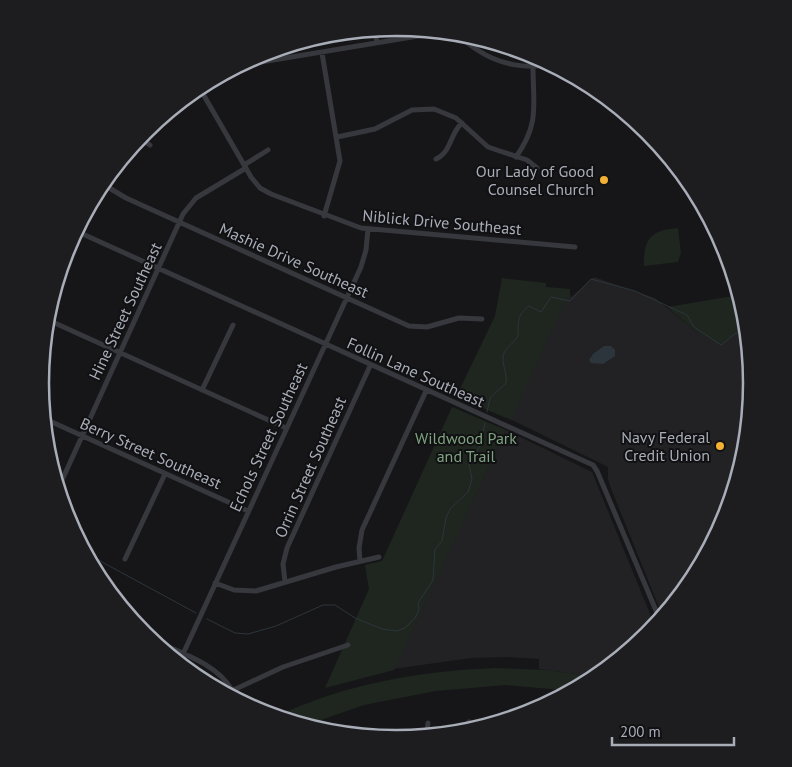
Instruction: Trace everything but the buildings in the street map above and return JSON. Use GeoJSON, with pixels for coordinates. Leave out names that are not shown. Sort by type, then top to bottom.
{"type":"FeatureCollection","features":[{"type":"Feature","properties":{"kind":"street"},"geometry":{"type":"LineString","coordinates":[[376,37],[377,43]]}},
{"type":"Feature","properties":{"kind":"street"},"geometry":{"type":"LineString","coordinates":[[267,62],[414,37]]}},
{"type":"Feature","properties":{"kind":"street"},"geometry":{"type":"LineString","coordinates":[[469,44],[496,59],[533,66],[533,125],[527,142],[516,157]]}},
{"type":"Feature","properties":{"kind":"street"},"geometry":{"type":"LineString","coordinates":[[322,53],[340,161],[324,216]]}},
{"type":"Feature","properties":{"kind":"street","name":"Niblick Drive Southeast"},"geometry":{"type":"LineString","coordinates":[[204,94],[245,167],[255,183],[265,192],[324,216],[368,229],[575,247]]}},
{"type":"Feature","properties":{"kind":"street"},"geometry":{"type":"LineString","coordinates":[[337,137],[375,130],[417,108],[441,110],[453,115],[472,135],[488,147],[527,160],[536,168]]}},
{"type":"Feature","properties":{"kind":"street"},"geometry":{"type":"LineString","coordinates":[[436,159],[446,152],[455,130],[462,123]]}},
{"type":"Feature","properties":{"kind":"street"},"geometry":{"type":"LineString","coordinates":[[146,142],[150,145]]}},
{"type":"Feature","properties":{"kind":"street","name":"Hine Street Southeast"},"geometry":{"type":"LineString","coordinates":[[63,479],[187,208],[196,198],[268,150]]}},
{"type":"Feature","properties":{"kind":"street","name":"Mashie Drive Southeast"},"geometry":{"type":"LineString","coordinates":[[110,187],[126,198],[416,328],[427,327],[459,318],[482,320]]}},
{"type":"Feature","properties":{"kind":"street","name":"Echols Street Southeast"},"geometry":{"type":"LineString","coordinates":[[183,654],[364,258],[368,229]]}},
{"type":"Feature","properties":{"kind":"street","name":"Follin Lane Southeast"},"geometry":{"type":"LineString","coordinates":[[83,234],[595,468],[657,612]]}},
{"type":"Feature","properties":{"kind":"street"},"geometry":{"type":"LineString","coordinates":[[54,323],[286,428]]}},
{"type":"Feature","properties":{"kind":"street"},"geometry":{"type":"LineString","coordinates":[[202,390],[233,325]]}},
{"type":"Feature","properties":{"kind":"street","name":"Orrin Street Southeast"},"geometry":{"type":"LineString","coordinates":[[285,582],[283,564],[286,548],[370,366]]}},
{"type":"Feature","properties":{"kind":"street"},"geometry":{"type":"LineString","coordinates":[[360,561],[359,548],[362,530],[426,391]]}},
{"type":"Feature","properties":{"kind":"street","name":"Berry Street Southeast"},"geometry":{"type":"LineString","coordinates":[[51,422],[248,511]]}},
{"type":"Feature","properties":{"kind":"street"},"geometry":{"type":"LineString","coordinates":[[125,559],[165,474]]}},
{"type":"Feature","properties":{"kind":"street"},"geometry":{"type":"LineString","coordinates":[[215,583],[234,590],[249,592],[379,557]]}},
{"type":"Feature","properties":{"kind":"street"},"geometry":{"type":"LineString","coordinates":[[232,690],[283,667],[348,645]]}},
{"type":"Feature","properties":{"kind":"street"},"geometry":{"type":"LineString","coordinates":[[172,649],[213,670],[231,689]]}},
{"type":"Feature","properties":{"kind":"street"},"geometry":{"type":"LineString","coordinates":[[427,729],[428,723]]}},
{"type":"Feature","properties":{"kind":"shaded area"},"geometry":{"type":"Polygon","coordinates":[[[594,277],[655,298],[697,332],[739,333],[743,361],[743,406],[737,451],[725,495],[697,557],[660,609],[612,491],[608,479],[608,467],[510,419],[566,298],[570,294],[571,297],[594,277]]]}},
{"type":"Feature","properties":{"kind":"shaded area"},"geometry":{"type":"Polygon","coordinates":[[[604,346],[611,346],[615,350],[615,356],[603,364],[591,363],[589,360],[593,354],[604,346]]]}},
{"type":"Feature","properties":{"kind":"shaded area"},"geometry":{"type":"Polygon","coordinates":[[[506,430],[592,472],[652,618],[642,629],[625,645],[584,675],[539,669],[539,659],[506,657],[471,658],[393,669],[506,430]]]}},
{"type":"Feature","properties":{"kind":"green space"},"geometry":{"type":"Polygon","coordinates":[[[678,228],[681,253],[678,262],[644,266],[645,249],[651,237],[662,231],[678,228]]]}},
{"type":"Feature","properties":{"kind":"green space","name":"Wildwood Park and Trail"},"geometry":{"type":"Polygon","coordinates":[[[502,278],[546,283],[546,287],[570,289],[570,295],[566,299],[511,420],[456,397],[495,316],[502,278]]]}},
{"type":"Feature","properties":{"kind":"green space"},"geometry":{"type":"Polygon","coordinates":[[[732,296],[739,333],[721,344],[697,332],[667,307],[732,296]]]}},
{"type":"Feature","properties":{"kind":"green space","name":"Wildwood Park and Trail"},"geometry":{"type":"Polygon","coordinates":[[[452,407],[506,430],[394,670],[325,688],[369,589],[365,565],[382,561],[452,407]]]}},
{"type":"Feature","properties":{"kind":"green space"},"geometry":{"type":"Polygon","coordinates":[[[495,668],[547,670],[584,675],[559,690],[506,685],[436,691],[364,705],[317,721],[286,713],[328,696],[383,681],[439,672],[495,668]]]}},
{"type":"Feature","properties":{"kind":"waterway"},"geometry":{"type":"LineString","coordinates":[[487,412],[490,398],[506,383],[503,354],[518,336],[518,323],[522,313],[529,306],[541,312],[551,297],[570,301],[591,279],[635,291],[687,315],[694,327],[721,345],[736,333],[739,333]]}},
{"type":"Feature","properties":{"kind":"waterway"},"geometry":{"type":"LineString","coordinates":[[207,619],[235,633],[248,634],[276,626],[323,605],[335,605],[355,618],[382,629],[397,631],[405,628],[415,618],[419,610],[418,603],[433,580],[435,549],[442,541],[446,518],[450,509],[468,492],[472,479],[469,464],[480,446],[485,423]]}},
{"type":"Feature","properties":{"kind":"waterway"},"geometry":{"type":"LineString","coordinates":[[95,557],[196,613]]}},
{"type":"Feature","properties":{"kind":"place","name":"Our Lady of Good Counsel Church"},"geometry":{"type":"Point","coordinates":[604,180]}},
{"type":"Feature","properties":{"kind":"place","name":"Navy Federal Credit Union"},"geometry":{"type":"Point","coordinates":[720,446]}}]}
